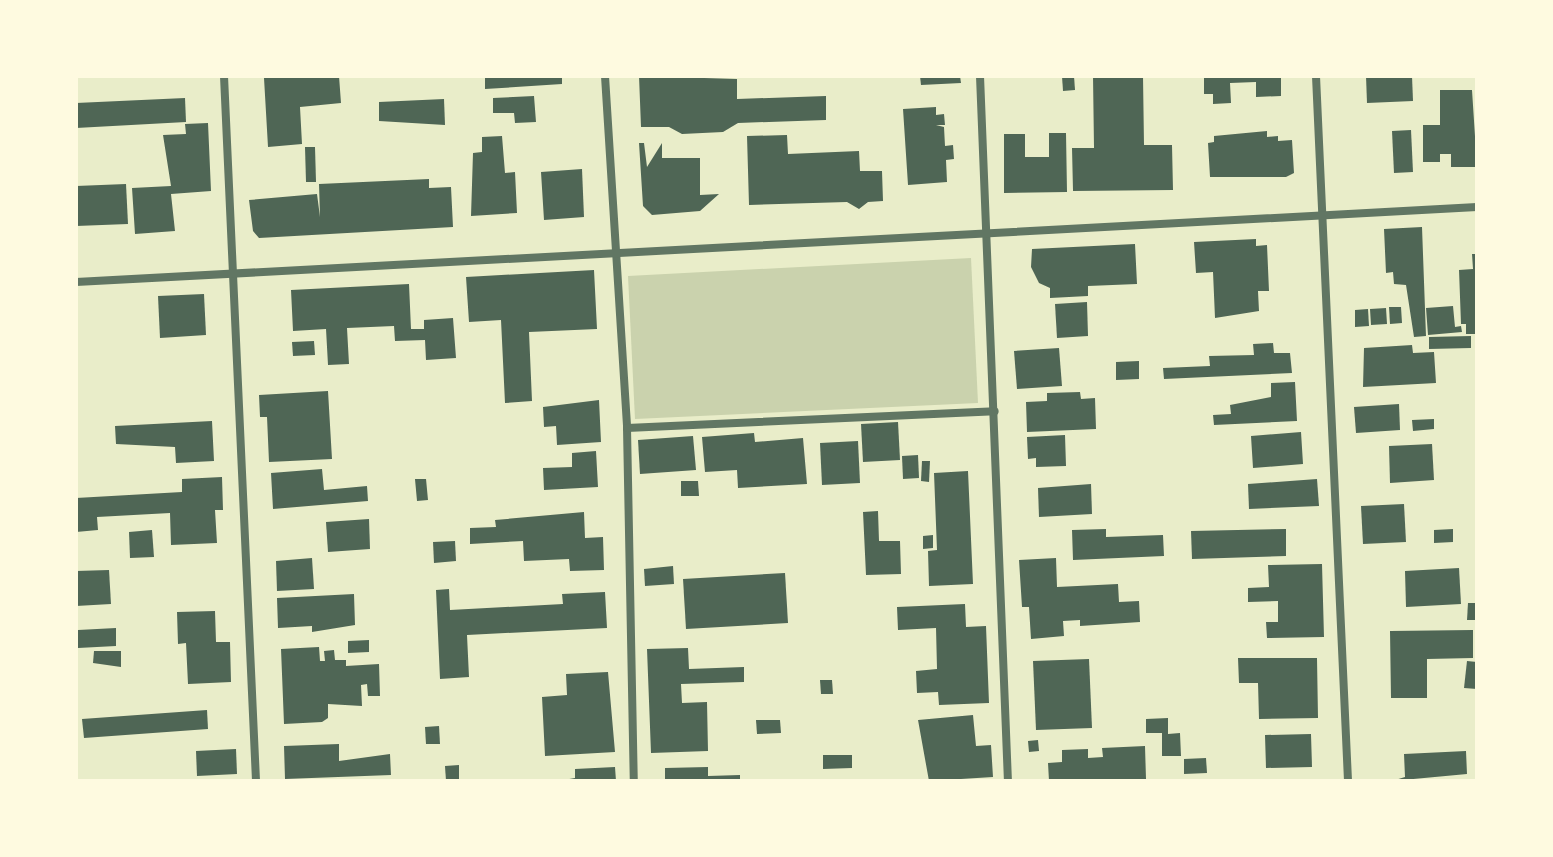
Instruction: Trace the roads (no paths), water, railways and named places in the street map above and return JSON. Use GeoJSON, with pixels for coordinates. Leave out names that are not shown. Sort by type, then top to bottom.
{"type":"FeatureCollection","features":[{"type":"Feature","properties":{"kind":"street"},"geometry":{"type":"LineString","coordinates":[[224,76],[256,781]]}},
{"type":"Feature","properties":{"kind":"street"},"geometry":{"type":"LineString","coordinates":[[605,76],[627,428],[634,781]]}},
{"type":"Feature","properties":{"kind":"street"},"geometry":{"type":"LineString","coordinates":[[980,76],[1008,781]]}},
{"type":"Feature","properties":{"kind":"street"},"geometry":{"type":"LineString","coordinates":[[1316,76],[1319,213],[1348,781]]}},
{"type":"Feature","properties":{"kind":"street"},"geometry":{"type":"LineString","coordinates":[[76,282],[616,257],[1319,213],[1477,207]]}},
{"type":"Feature","properties":{"kind":"street"},"geometry":{"type":"LineString","coordinates":[[627,428],[995,411]]}}]}
